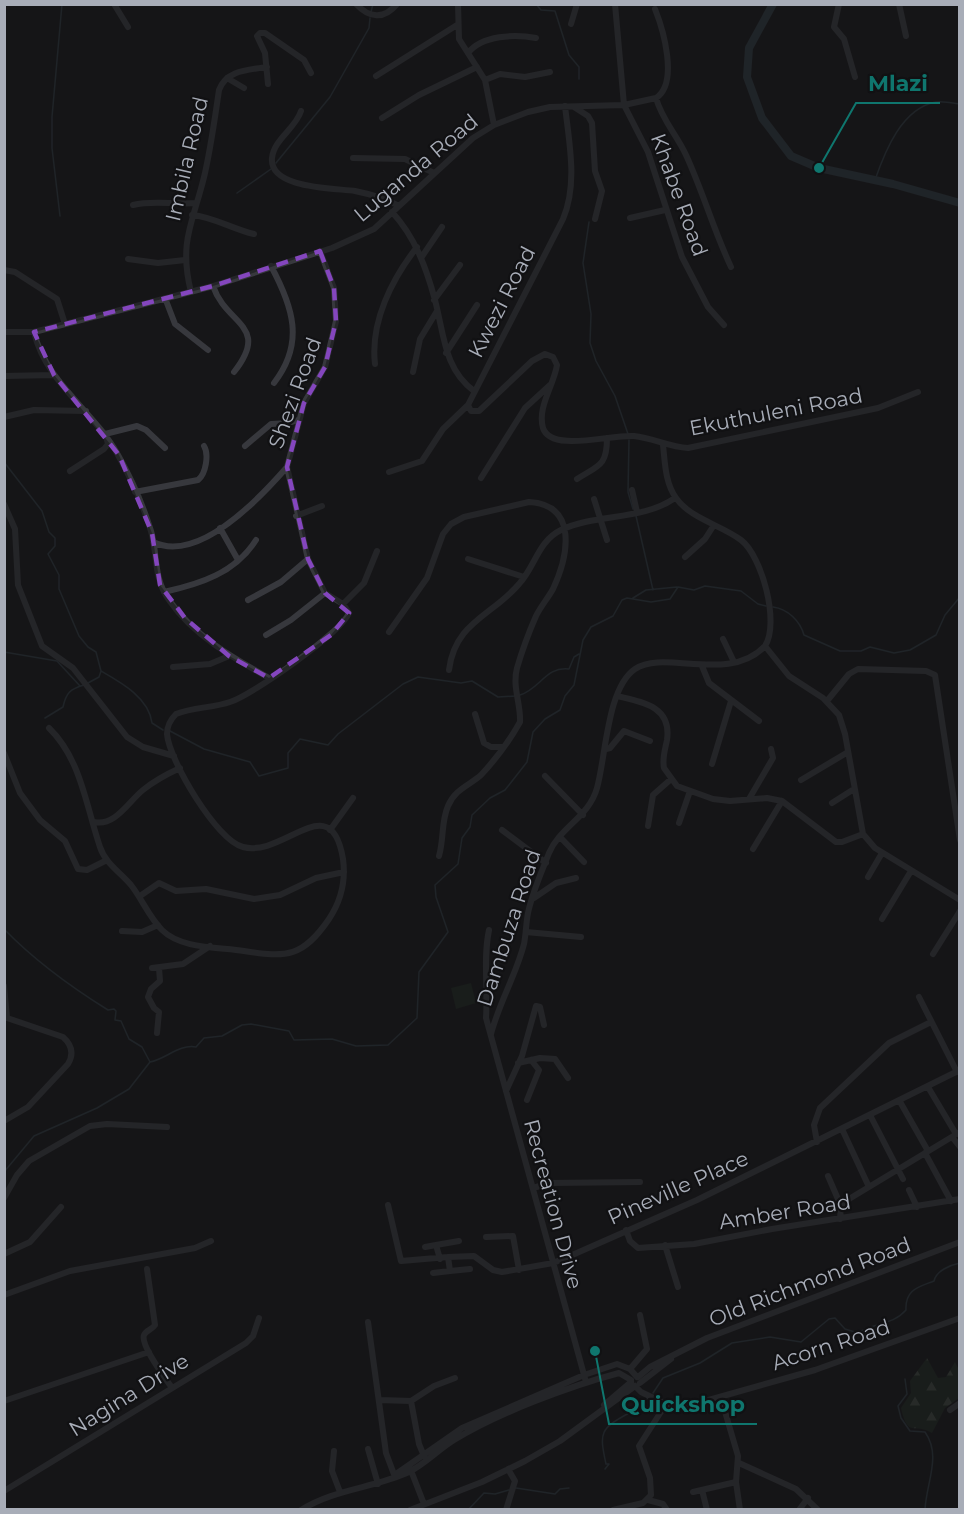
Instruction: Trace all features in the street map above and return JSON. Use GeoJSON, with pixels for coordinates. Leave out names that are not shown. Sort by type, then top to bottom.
{"type":"FeatureCollection","features":[{"type":"Feature","properties":{"kind":"street"},"geometry":{"type":"LineString","coordinates":[[114,4],[128,27]]}},
{"type":"Feature","properties":{"kind":"street"},"geometry":{"type":"LineString","coordinates":[[356,4],[366,14],[375,16],[383,15],[397,4]]}},
{"type":"Feature","properties":{"kind":"street"},"geometry":{"type":"LineString","coordinates":[[571,24],[577,4]]}},
{"type":"Feature","properties":{"kind":"street"},"geometry":{"type":"LineString","coordinates":[[615,4],[624,105]]}},
{"type":"Feature","properties":{"kind":"street"},"geometry":{"type":"LineString","coordinates":[[839,4],[834,27],[844,39],[855,77]]}},
{"type":"Feature","properties":{"kind":"street"},"geometry":{"type":"LineString","coordinates":[[899,4],[906,36]]}},
{"type":"Feature","properties":{"kind":"street"},"geometry":{"type":"LineString","coordinates":[[458,5],[459,39],[485,80],[494,125]]}},
{"type":"Feature","properties":{"kind":"street"},"geometry":{"type":"LineString","coordinates":[[655,9],[662,29],[668,65],[666,85],[656,98],[660,112],[686,155],[709,218],[731,267]]}},
{"type":"Feature","properties":{"kind":"street"},"geometry":{"type":"LineString","coordinates":[[376,76],[458,25]]}},
{"type":"Feature","properties":{"kind":"street"},"geometry":{"type":"LineString","coordinates":[[268,84],[267,67],[258,34],[266,33],[295,53],[308,64],[312,73]]}},
{"type":"Feature","properties":{"kind":"street"},"geometry":{"type":"LineString","coordinates":[[468,53],[477,45],[498,37],[536,38]]}},
{"type":"Feature","properties":{"kind":"street","name":"Imbila Road"},"geometry":{"type":"LineString","coordinates":[[191,292],[185,260],[187,233],[205,174],[219,90],[227,78],[240,71],[267,67]]}},
{"type":"Feature","properties":{"kind":"street"},"geometry":{"type":"LineString","coordinates":[[382,118],[419,95],[477,67]]}},
{"type":"Feature","properties":{"kind":"street"},"geometry":{"type":"LineString","coordinates":[[485,80],[500,74],[525,77],[550,72]]}},
{"type":"Feature","properties":{"kind":"street"},"geometry":{"type":"LineString","coordinates":[[227,78],[244,88]]}},
{"type":"Feature","properties":{"kind":"street","name":"Luganda Road"},"geometry":{"type":"LineString","coordinates":[[4,332],[34,332],[191,292],[357,238],[374,229],[473,138],[494,125],[528,111],[565,106],[624,105],[656,98]]}},
{"type":"Feature","properties":{"kind":"street","name":"Khabe Road"},"geometry":{"type":"LineString","coordinates":[[624,105],[648,152],[665,210],[690,273],[713,315],[724,325]]}},
{"type":"Feature","properties":{"kind":"street","name":"Kwezi Road"},"geometry":{"type":"LineString","coordinates":[[389,472],[422,461],[443,429],[468,405],[567,211],[571,178],[565,106]]}},
{"type":"Feature","properties":{"kind":"street"},"geometry":{"type":"LineString","coordinates":[[574,107],[588,116],[592,123],[595,171],[602,191],[595,219]]}},
{"type":"Feature","properties":{"kind":"street"},"geometry":{"type":"LineString","coordinates":[[301,111],[272,156],[274,167],[280,176],[302,184],[370,195],[399,206]]}},
{"type":"Feature","properties":{"kind":"street"},"geometry":{"type":"LineString","coordinates":[[353,158],[405,159],[434,173]]}},
{"type":"Feature","properties":{"kind":"street"},"geometry":{"type":"LineString","coordinates":[[133,204],[155,201],[175,205],[196,203]]}},
{"type":"Feature","properties":{"kind":"street"},"geometry":{"type":"LineString","coordinates":[[630,218],[665,210]]}},
{"type":"Feature","properties":{"kind":"street"},"geometry":{"type":"LineString","coordinates":[[392,212],[417,248],[421,258],[435,300],[446,353],[459,379],[474,391]]}},
{"type":"Feature","properties":{"kind":"street"},"geometry":{"type":"LineString","coordinates":[[192,215],[209,217],[235,229],[254,234]]}},
{"type":"Feature","properties":{"kind":"street"},"geometry":{"type":"LineString","coordinates":[[421,258],[442,227]]}},
{"type":"Feature","properties":{"kind":"street"},"geometry":{"type":"LineString","coordinates":[[375,364],[374,346],[379,315],[400,272],[417,248]]}},
{"type":"Feature","properties":{"kind":"street","name":"Shezi Road"},"geometry":{"type":"LineString","coordinates":[[320,251],[334,288],[336,321],[325,367],[298,420],[287,467],[296,516],[308,559],[325,592],[343,604]]}},
{"type":"Feature","properties":{"kind":"street"},"geometry":{"type":"LineString","coordinates":[[129,259],[158,263],[185,260]]}},
{"type":"Feature","properties":{"kind":"street"},"geometry":{"type":"LineString","coordinates":[[435,300],[460,265]]}},
{"type":"Feature","properties":{"kind":"street"},"geometry":{"type":"LineString","coordinates":[[271,266],[288,299],[292,324],[290,357],[274,383]]}},
{"type":"Feature","properties":{"kind":"street"},"geometry":{"type":"LineString","coordinates":[[4,270],[15,272],[57,299],[65,324]]}},
{"type":"Feature","properties":{"kind":"street"},"geometry":{"type":"LineString","coordinates":[[213,286],[219,301],[241,322],[249,335],[248,349],[234,372]]}},
{"type":"Feature","properties":{"kind":"street"},"geometry":{"type":"LineString","coordinates":[[165,298],[175,324],[208,350]]}},
{"type":"Feature","properties":{"kind":"street"},"geometry":{"type":"LineString","coordinates":[[446,353],[477,305]]}},
{"type":"Feature","properties":{"kind":"street"},"geometry":{"type":"LineString","coordinates":[[413,372],[422,333],[437,311]]}},
{"type":"Feature","properties":{"kind":"street"},"geometry":{"type":"LineString","coordinates":[[34,332],[54,375],[106,435],[119,455],[153,542],[157,577],[175,609],[229,656],[269,678]]}},
{"type":"Feature","properties":{"kind":"street","name":"Ekuthuleni Road"},"geometry":{"type":"LineString","coordinates":[[468,405],[471,411],[479,411],[540,356],[549,355],[555,361],[553,382],[543,410],[546,433],[558,441],[635,436],[663,445],[688,448],[878,408],[918,392]]}},
{"type":"Feature","properties":{"kind":"street"},"geometry":{"type":"LineString","coordinates":[[4,376],[54,375]]}},
{"type":"Feature","properties":{"kind":"street"},"geometry":{"type":"LineString","coordinates":[[481,478],[525,408],[553,382]]}},
{"type":"Feature","properties":{"kind":"street"},"geometry":{"type":"LineString","coordinates":[[4,417],[34,411],[86,411]]}},
{"type":"Feature","properties":{"kind":"street"},"geometry":{"type":"LineString","coordinates":[[245,446],[271,424],[298,420]]}},
{"type":"Feature","properties":{"kind":"street"},"geometry":{"type":"LineString","coordinates":[[106,435],[137,426],[146,430],[165,448]]}},
{"type":"Feature","properties":{"kind":"street"},"geometry":{"type":"LineString","coordinates":[[70,471],[106,447],[106,435]]}},
{"type":"Feature","properties":{"kind":"street"},"geometry":{"type":"LineString","coordinates":[[577,479],[604,463],[607,456],[608,438]]}},
{"type":"Feature","properties":{"kind":"street"},"geometry":{"type":"LineString","coordinates":[[663,445],[666,472],[675,498],[689,510],[746,545],[772,615],[772,631],[765,646],[797,683],[827,701],[839,716],[863,834],[882,853],[960,900]]}},
{"type":"Feature","properties":{"kind":"street"},"geometry":{"type":"LineString","coordinates":[[135,492],[198,480],[204,474],[207,454],[204,446]]}},
{"type":"Feature","properties":{"kind":"street"},"geometry":{"type":"LineString","coordinates":[[153,542],[171,546],[203,538],[252,506],[287,467]]}},
{"type":"Feature","properties":{"kind":"street"},"geometry":{"type":"LineString","coordinates":[[632,490],[638,512]]}},
{"type":"Feature","properties":{"kind":"street"},"geometry":{"type":"LineString","coordinates":[[449,670],[451,654],[470,624],[509,594],[525,576],[542,546],[566,528],[659,507],[675,498]]}},
{"type":"Feature","properties":{"kind":"street"},"geometry":{"type":"LineString","coordinates":[[594,499],[607,540]]}},
{"type":"Feature","properties":{"kind":"street"},"geometry":{"type":"LineString","coordinates":[[389,632],[427,578],[443,534],[456,521],[529,502],[537,502],[555,511],[566,528],[567,538],[559,574],[530,631],[517,669],[515,690],[520,722],[481,775],[463,786],[447,806],[439,856]]}},
{"type":"Feature","properties":{"kind":"street"},"geometry":{"type":"LineString","coordinates":[[4,504],[15,529],[18,585],[46,651],[73,668],[131,740],[174,756]]}},
{"type":"Feature","properties":{"kind":"street"},"geometry":{"type":"LineString","coordinates":[[296,516],[322,506]]}},
{"type":"Feature","properties":{"kind":"street"},"geometry":{"type":"LineString","coordinates":[[685,557],[705,539],[714,525]]}},
{"type":"Feature","properties":{"kind":"street"},"geometry":{"type":"LineString","coordinates":[[220,528],[238,560]]}},
{"type":"Feature","properties":{"kind":"street"},"geometry":{"type":"LineString","coordinates":[[164,592],[215,577],[238,560],[256,540]]}},
{"type":"Feature","properties":{"kind":"street"},"geometry":{"type":"LineString","coordinates":[[49,728],[69,753],[94,822],[100,849],[140,896],[158,925],[167,934],[181,940],[211,946],[282,956],[301,950],[323,927],[338,904],[344,872],[340,848],[330,830],[325,825],[313,824],[272,846],[255,849],[238,846],[221,834],[212,823],[174,756],[167,732],[173,716],[181,712],[231,702],[269,678],[339,627],[349,613],[343,604],[364,583],[378,551]]}},
{"type":"Feature","properties":{"kind":"street"},"geometry":{"type":"LineString","coordinates":[[248,600],[281,582],[308,559]]}},
{"type":"Feature","properties":{"kind":"street"},"geometry":{"type":"LineString","coordinates":[[468,559],[525,576]]}},
{"type":"Feature","properties":{"kind":"street"},"geometry":{"type":"LineString","coordinates":[[266,635],[291,620],[325,592]]}},
{"type":"Feature","properties":{"kind":"street"},"geometry":{"type":"LineString","coordinates":[[723,639],[734,662]]}},
{"type":"Feature","properties":{"kind":"street","name":"Dambuza Road"},"geometry":{"type":"LineString","coordinates":[[491,1034],[521,954],[532,900],[546,863],[560,837],[583,815],[595,797],[616,696],[627,675],[638,667],[665,664],[702,666],[734,662],[754,656],[765,646]]}},
{"type":"Feature","properties":{"kind":"street"},"geometry":{"type":"LineString","coordinates":[[173,667],[210,664],[229,656]]}},
{"type":"Feature","properties":{"kind":"street"},"geometry":{"type":"LineString","coordinates":[[702,666],[710,683],[759,721]]}},
{"type":"Feature","properties":{"kind":"street"},"geometry":{"type":"LineString","coordinates":[[827,701],[849,674],[858,669],[930,672],[937,679],[960,840]]}},
{"type":"Feature","properties":{"kind":"street"},"geometry":{"type":"LineString","coordinates":[[616,696],[652,705],[665,718],[668,728],[663,761],[670,780],[690,792],[724,801],[767,798],[782,801],[832,840],[842,842],[863,834]]}},
{"type":"Feature","properties":{"kind":"street"},"geometry":{"type":"LineString","coordinates":[[712,764],[731,701]]}},
{"type":"Feature","properties":{"kind":"street"},"geometry":{"type":"LineString","coordinates":[[475,714],[484,743],[491,747],[503,747]]}},
{"type":"Feature","properties":{"kind":"street"},"geometry":{"type":"LineString","coordinates":[[606,749],[610,748],[624,732],[650,741]]}},
{"type":"Feature","properties":{"kind":"street"},"geometry":{"type":"LineString","coordinates":[[749,799],[773,758],[771,749]]}},
{"type":"Feature","properties":{"kind":"street"},"geometry":{"type":"LineString","coordinates":[[801,780],[848,752]]}},
{"type":"Feature","properties":{"kind":"street"},"geometry":{"type":"LineString","coordinates":[[4,753],[20,793],[40,820],[65,841],[78,869],[87,870],[107,860]]}},
{"type":"Feature","properties":{"kind":"street"},"geometry":{"type":"LineString","coordinates":[[94,822],[100,823],[116,816],[142,790],[180,768]]}},
{"type":"Feature","properties":{"kind":"street"},"geometry":{"type":"LineString","coordinates":[[545,776],[583,815]]}},
{"type":"Feature","properties":{"kind":"street"},"geometry":{"type":"LineString","coordinates":[[648,826],[653,795],[670,780]]}},
{"type":"Feature","properties":{"kind":"street"},"geometry":{"type":"LineString","coordinates":[[832,803],[854,789]]}},
{"type":"Feature","properties":{"kind":"street"},"geometry":{"type":"LineString","coordinates":[[679,823],[690,792]]}},
{"type":"Feature","properties":{"kind":"street"},"geometry":{"type":"LineString","coordinates":[[330,830],[353,798]]}},
{"type":"Feature","properties":{"kind":"street"},"geometry":{"type":"LineString","coordinates":[[753,849],[782,801]]}},
{"type":"Feature","properties":{"kind":"street"},"geometry":{"type":"LineString","coordinates":[[502,830],[546,863]]}},
{"type":"Feature","properties":{"kind":"street"},"geometry":{"type":"LineString","coordinates":[[560,837],[584,862]]}},
{"type":"Feature","properties":{"kind":"street"},"geometry":{"type":"LineString","coordinates":[[868,878],[882,853]]}},
{"type":"Feature","properties":{"kind":"street"},"geometry":{"type":"LineString","coordinates":[[882,919],[911,871]]}},
{"type":"Feature","properties":{"kind":"street"},"geometry":{"type":"LineString","coordinates":[[140,896],[159,883],[176,891],[204,889],[254,899],[280,895],[316,878],[344,872]]}},
{"type":"Feature","properties":{"kind":"street"},"geometry":{"type":"LineString","coordinates":[[532,900],[536,894],[556,883],[576,878]]}},
{"type":"Feature","properties":{"kind":"street"},"geometry":{"type":"LineString","coordinates":[[933,954],[960,911]]}},
{"type":"Feature","properties":{"kind":"street"},"geometry":{"type":"LineString","coordinates":[[122,931],[145,932],[158,925]]}},
{"type":"Feature","properties":{"kind":"street","name":"Recreation Drive"},"geometry":{"type":"LineString","coordinates":[[489,930],[484,947],[488,980],[486,1018],[586,1382]]}},
{"type":"Feature","properties":{"kind":"street"},"geometry":{"type":"LineString","coordinates":[[526,932],[581,937]]}},
{"type":"Feature","properties":{"kind":"street"},"geometry":{"type":"LineString","coordinates":[[157,1033],[159,1012],[148,997],[151,989],[160,981],[156,968],[170,968],[191,961],[211,946]]}},
{"type":"Feature","properties":{"kind":"street"},"geometry":{"type":"LineString","coordinates":[[4,986],[6,1017],[58,1034],[70,1044],[72,1055],[68,1064],[28,1107],[4,1120]]}},
{"type":"Feature","properties":{"kind":"street"},"geometry":{"type":"LineString","coordinates":[[919,997],[958,1071]]}},
{"type":"Feature","properties":{"kind":"street"},"geometry":{"type":"LineString","coordinates":[[506,1091],[518,1063],[536,1006],[540,1007],[544,1025]]}},
{"type":"Feature","properties":{"kind":"street"},"geometry":{"type":"LineString","coordinates":[[817,1142],[814,1125],[820,1108],[889,1043],[931,1022]]}},
{"type":"Feature","properties":{"kind":"street"},"geometry":{"type":"LineString","coordinates":[[518,1063],[555,1059],[568,1078]]}},
{"type":"Feature","properties":{"kind":"street"},"geometry":{"type":"LineString","coordinates":[[527,1100],[539,1070],[536,1063],[531,1060]]}},
{"type":"Feature","properties":{"kind":"street","name":"Pineville Place"},"geometry":{"type":"LineString","coordinates":[[388,1205],[401,1261],[474,1256],[496,1272],[552,1263],[697,1200],[958,1071]]}},
{"type":"Feature","properties":{"kind":"street"},"geometry":{"type":"LineString","coordinates":[[927,1087],[956,1134],[960,1147]]}},
{"type":"Feature","properties":{"kind":"street"},"geometry":{"type":"LineString","coordinates":[[900,1100],[951,1201]]}},
{"type":"Feature","properties":{"kind":"street"},"geometry":{"type":"LineString","coordinates":[[870,1115],[903,1179]]}},
{"type":"Feature","properties":{"kind":"street"},"geometry":{"type":"LineString","coordinates":[[4,1198],[17,1175],[29,1161],[90,1126],[107,1124],[167,1127]]}},
{"type":"Feature","properties":{"kind":"street"},"geometry":{"type":"LineString","coordinates":[[842,1129],[869,1187]]}},
{"type":"Feature","properties":{"kind":"street"},"geometry":{"type":"LineString","coordinates":[[841,1206],[956,1134]]}},
{"type":"Feature","properties":{"kind":"street"},"geometry":{"type":"LineString","coordinates":[[828,1176],[841,1206],[840,1219]]}},
{"type":"Feature","properties":{"kind":"street"},"geometry":{"type":"LineString","coordinates":[[533,1188],[550,1183],[640,1182]]}},
{"type":"Feature","properties":{"kind":"street"},"geometry":{"type":"LineString","coordinates":[[909,1190],[917,1207]]}},
{"type":"Feature","properties":{"kind":"street","name":"Amber Road"},"geometry":{"type":"LineString","coordinates":[[626,1230],[630,1241],[638,1248],[694,1244],[960,1199]]}},
{"type":"Feature","properties":{"kind":"street"},"geometry":{"type":"LineString","coordinates":[[4,1254],[30,1242],[60,1207]]}},
{"type":"Feature","properties":{"kind":"street"},"geometry":{"type":"LineString","coordinates":[[486,1237],[513,1236],[519,1270]]}},
{"type":"Feature","properties":{"kind":"street"},"geometry":{"type":"LineString","coordinates":[[4,1295],[70,1270],[195,1248],[211,1241]]}},
{"type":"Feature","properties":{"kind":"street"},"geometry":{"type":"LineString","coordinates":[[425,1247],[459,1241]]}},
{"type":"Feature","properties":{"kind":"street","name":"Old Richmond Road"},"geometry":{"type":"LineString","coordinates":[[410,1509],[482,1482],[560,1441],[636,1382],[650,1367],[707,1338],[960,1242]]}},
{"type":"Feature","properties":{"kind":"street"},"geometry":{"type":"LineString","coordinates":[[436,1245],[440,1258]]}},
{"type":"Feature","properties":{"kind":"street"},"geometry":{"type":"LineString","coordinates":[[665,1245],[678,1287]]}},
{"type":"Feature","properties":{"kind":"street"},"geometry":{"type":"LineString","coordinates":[[448,1257],[450,1271]]}},
{"type":"Feature","properties":{"kind":"street"},"geometry":{"type":"LineString","coordinates":[[147,1269],[154,1325],[144,1335],[148,1352],[172,1388]]}},
{"type":"Feature","properties":{"kind":"street"},"geometry":{"type":"LineString","coordinates":[[433,1273],[470,1269]]}},
{"type":"Feature","properties":{"kind":"street"},"geometry":{"type":"LineString","coordinates":[[301,1509],[323,1497],[378,1484],[392,1478],[410,1468],[462,1428],[584,1375],[617,1364],[630,1369],[647,1349],[640,1315]]}},
{"type":"Feature","properties":{"kind":"street","name":"Nagina Drive"},"geometry":{"type":"LineString","coordinates":[[4,1491],[250,1340],[259,1318]]}},
{"type":"Feature","properties":{"kind":"street","name":"Acorn Road"},"geometry":{"type":"LineString","coordinates":[[630,1369],[644,1393],[666,1404],[691,1405],[835,1363],[960,1318]]}},
{"type":"Feature","properties":{"kind":"street"},"geometry":{"type":"LineString","coordinates":[[368,1322],[388,1465],[392,1478]]}},
{"type":"Feature","properties":{"kind":"street"},"geometry":{"type":"LineString","coordinates":[[4,1401],[148,1352]]}},
{"type":"Feature","properties":{"kind":"street"},"geometry":{"type":"LineString","coordinates":[[425,1456],[482,1425],[586,1382],[619,1373],[636,1382]]}},
{"type":"Feature","properties":{"kind":"street"},"geometry":{"type":"LineString","coordinates":[[379,1400],[411,1401],[434,1386],[455,1378]]}},
{"type":"Feature","properties":{"kind":"street"},"geometry":{"type":"LineString","coordinates":[[721,1398],[739,1463],[736,1482],[740,1509]]}},
{"type":"Feature","properties":{"kind":"street"},"geometry":{"type":"LineString","coordinates":[[411,1401],[425,1456]]}},
{"type":"Feature","properties":{"kind":"street"},"geometry":{"type":"LineString","coordinates":[[648,1500],[650,1478],[639,1446],[666,1404]]}},
{"type":"Feature","properties":{"kind":"street"},"geometry":{"type":"LineString","coordinates":[[950,1410],[960,1404]]}},
{"type":"Feature","properties":{"kind":"street"},"geometry":{"type":"LineString","coordinates":[[368,1449],[378,1484]]}},
{"type":"Feature","properties":{"kind":"street"},"geometry":{"type":"LineString","coordinates":[[334,1451],[332,1471],[340,1492]]}},
{"type":"Feature","properties":{"kind":"street"},"geometry":{"type":"LineString","coordinates":[[739,1463],[789,1486],[808,1498],[818,1509]]}},
{"type":"Feature","properties":{"kind":"street"},"geometry":{"type":"LineString","coordinates":[[410,1468],[424,1504]]}},
{"type":"Feature","properties":{"kind":"street"},"geometry":{"type":"LineString","coordinates":[[506,1509],[515,1481],[508,1469]]}},
{"type":"Feature","properties":{"kind":"street"},"geometry":{"type":"LineString","coordinates":[[693,1492],[736,1482]]}},
{"type":"Feature","properties":{"kind":"street"},"geometry":{"type":"LineString","coordinates":[[702,1490],[707,1509]]}},
{"type":"Feature","properties":{"kind":"street"},"geometry":{"type":"LineString","coordinates":[[799,1509],[808,1498]]}},
{"type":"Feature","properties":{"kind":"street"},"geometry":{"type":"LineString","coordinates":[[613,1509],[648,1500],[663,1504],[667,1509]]}},
{"type":"Feature","properties":{"kind":"highlighted area"},"geometry":{"type":"Polygon","coordinates":[[[320,251],[334,288],[336,321],[325,367],[304,403],[287,467],[308,559],[325,593],[349,613],[331,635],[269,678],[229,656],[185,618],[160,585],[152,533],[119,455],[54,375],[34,332],[213,286],[320,251]]]}},
{"type":"Feature","properties":{"kind":"green space"},"geometry":{"type":"Polygon","coordinates":[[[471,983],[476,1003],[456,1009],[451,988],[471,983]]]}},
{"type":"Feature","properties":{"kind":"green space"},"geometry":{"type":"Polygon","coordinates":[[[927,1358],[938,1378],[946,1377],[955,1362],[959,1370],[959,1398],[945,1408],[932,1433],[909,1427],[901,1408],[911,1393],[910,1381],[927,1358]]]}},
{"type":"Feature","properties":{"kind":"waterway"},"geometry":{"type":"LineString","coordinates":[[60,216],[52,148],[52,117],[62,4]]}},
{"type":"Feature","properties":{"kind":"waterway"},"geometry":{"type":"LineString","coordinates":[[371,12],[373,4]]}},
{"type":"Feature","properties":{"kind":"waterway"},"geometry":{"type":"LineString","coordinates":[[536,4],[541,10],[555,11],[569,55],[579,67],[579,79]]}},
{"type":"Feature","properties":{"kind":"waterway"},"geometry":{"type":"LineString","coordinates":[[773,4],[749,48],[747,77],[762,118],[791,156],[819,168],[893,184],[960,203]]}},
{"type":"Feature","properties":{"kind":"waterway"},"geometry":{"type":"LineString","coordinates":[[276,163],[330,97],[369,28],[370,18]]}},
{"type":"Feature","properties":{"kind":"waterway"},"geometry":{"type":"LineString","coordinates":[[875,180],[890,144],[904,122],[914,113],[936,102],[960,104]]}},
{"type":"Feature","properties":{"kind":"waterway"},"geometry":{"type":"LineString","coordinates":[[237,193],[271,169]]}},
{"type":"Feature","properties":{"kind":"waterway"},"geometry":{"type":"LineString","coordinates":[[589,222],[583,263],[591,314],[590,343],[596,361],[615,396],[628,434]]}},
{"type":"Feature","properties":{"kind":"waterway"},"geometry":{"type":"LineString","coordinates":[[629,440],[628,492],[633,509]]}},
{"type":"Feature","properties":{"kind":"waterway"},"geometry":{"type":"LineString","coordinates":[[4,462],[42,511],[49,532],[55,538],[55,546],[48,554],[59,575],[59,589],[79,636],[88,647],[96,652],[101,671],[133,692],[146,706],[152,723],[163,730]]}},
{"type":"Feature","properties":{"kind":"waterway"},"geometry":{"type":"LineString","coordinates":[[636,516],[653,590]]}},
{"type":"Feature","properties":{"kind":"waterway"},"geometry":{"type":"LineString","coordinates":[[4,1172],[34,1136],[97,1108],[129,1089],[150,1062],[184,1048],[196,1047],[204,1038],[222,1036],[242,1025],[251,1024],[289,1031],[294,1040],[332,1039],[356,1046],[388,1045],[417,1018],[419,972],[448,932],[436,897],[435,885],[458,864],[462,838],[470,827],[472,815],[490,798],[505,790],[527,762],[533,732],[545,719],[560,710],[565,696],[574,685],[583,640],[591,627],[613,616],[622,600],[627,598],[651,602],[670,599],[678,587],[694,590],[705,586],[741,591],[758,604],[766,606]]}},
{"type":"Feature","properties":{"kind":"waterway"},"geometry":{"type":"LineString","coordinates":[[633,598],[646,590],[677,587]]}},
{"type":"Feature","properties":{"kind":"waterway"},"geometry":{"type":"LineString","coordinates":[[773,607],[784,610],[793,617],[800,625],[804,635],[840,651],[861,651],[870,647],[894,653],[910,650],[936,635],[945,615],[960,597]]}},
{"type":"Feature","properties":{"kind":"waterway"},"geometry":{"type":"LineString","coordinates":[[4,652],[57,661],[80,686]]}},
{"type":"Feature","properties":{"kind":"waterway"},"geometry":{"type":"LineString","coordinates":[[520,695],[554,671],[569,669],[574,657],[579,654]]}},
{"type":"Feature","properties":{"kind":"waterway"},"geometry":{"type":"LineString","coordinates":[[88,683],[99,677],[101,671]]}},
{"type":"Feature","properties":{"kind":"waterway"},"geometry":{"type":"LineString","coordinates":[[170,731],[204,749],[250,762],[259,776],[288,768],[288,753],[300,739],[328,745],[338,734],[403,684],[418,677],[461,683],[472,681],[498,697],[516,696]]}},
{"type":"Feature","properties":{"kind":"waterway"},"geometry":{"type":"LineString","coordinates":[[45,718],[63,707],[67,695],[72,690],[84,685]]}},
{"type":"Feature","properties":{"kind":"waterway"},"geometry":{"type":"LineString","coordinates":[[4,929],[28,952],[67,983],[108,1010],[114,1009],[116,1011],[115,1020],[121,1021],[129,1039],[142,1047],[150,1062]]}},
{"type":"Feature","properties":{"kind":"waterway"},"geometry":{"type":"LineString","coordinates":[[653,1393],[663,1378],[700,1363],[732,1343],[770,1337],[801,1342],[829,1319],[835,1318],[845,1329],[858,1333],[895,1319],[906,1310],[910,1293],[934,1281],[944,1269],[960,1263]]}},
{"type":"Feature","properties":{"kind":"waterway"},"geometry":{"type":"LineString","coordinates":[[885,1325],[889,1333]]}},
{"type":"Feature","properties":{"kind":"waterway"},"geometry":{"type":"LineString","coordinates":[[905,1379],[907,1394],[898,1406],[901,1418],[910,1431],[925,1432],[932,1451],[932,1470],[925,1510]]}},
{"type":"Feature","properties":{"kind":"waterway"},"geometry":{"type":"LineString","coordinates":[[605,1469],[609,1464],[606,1464],[604,1453],[604,1432],[612,1423],[648,1398]]}},
{"type":"Feature","properties":{"kind":"waterway"},"geometry":{"type":"LineString","coordinates":[[516,1488],[555,1494],[560,1489],[569,1488]]}},
{"type":"Feature","properties":{"kind":"waterway"},"geometry":{"type":"LineString","coordinates":[[468,1510],[484,1493],[495,1494],[509,1490]]}},
{"type":"Feature","properties":{"kind":"place","name":"Mlazi"},"geometry":{"type":"Point","coordinates":[819,168]}},
{"type":"Feature","properties":{"kind":"place","name":"Quickshop"},"geometry":{"type":"Point","coordinates":[595,1351]}}]}
